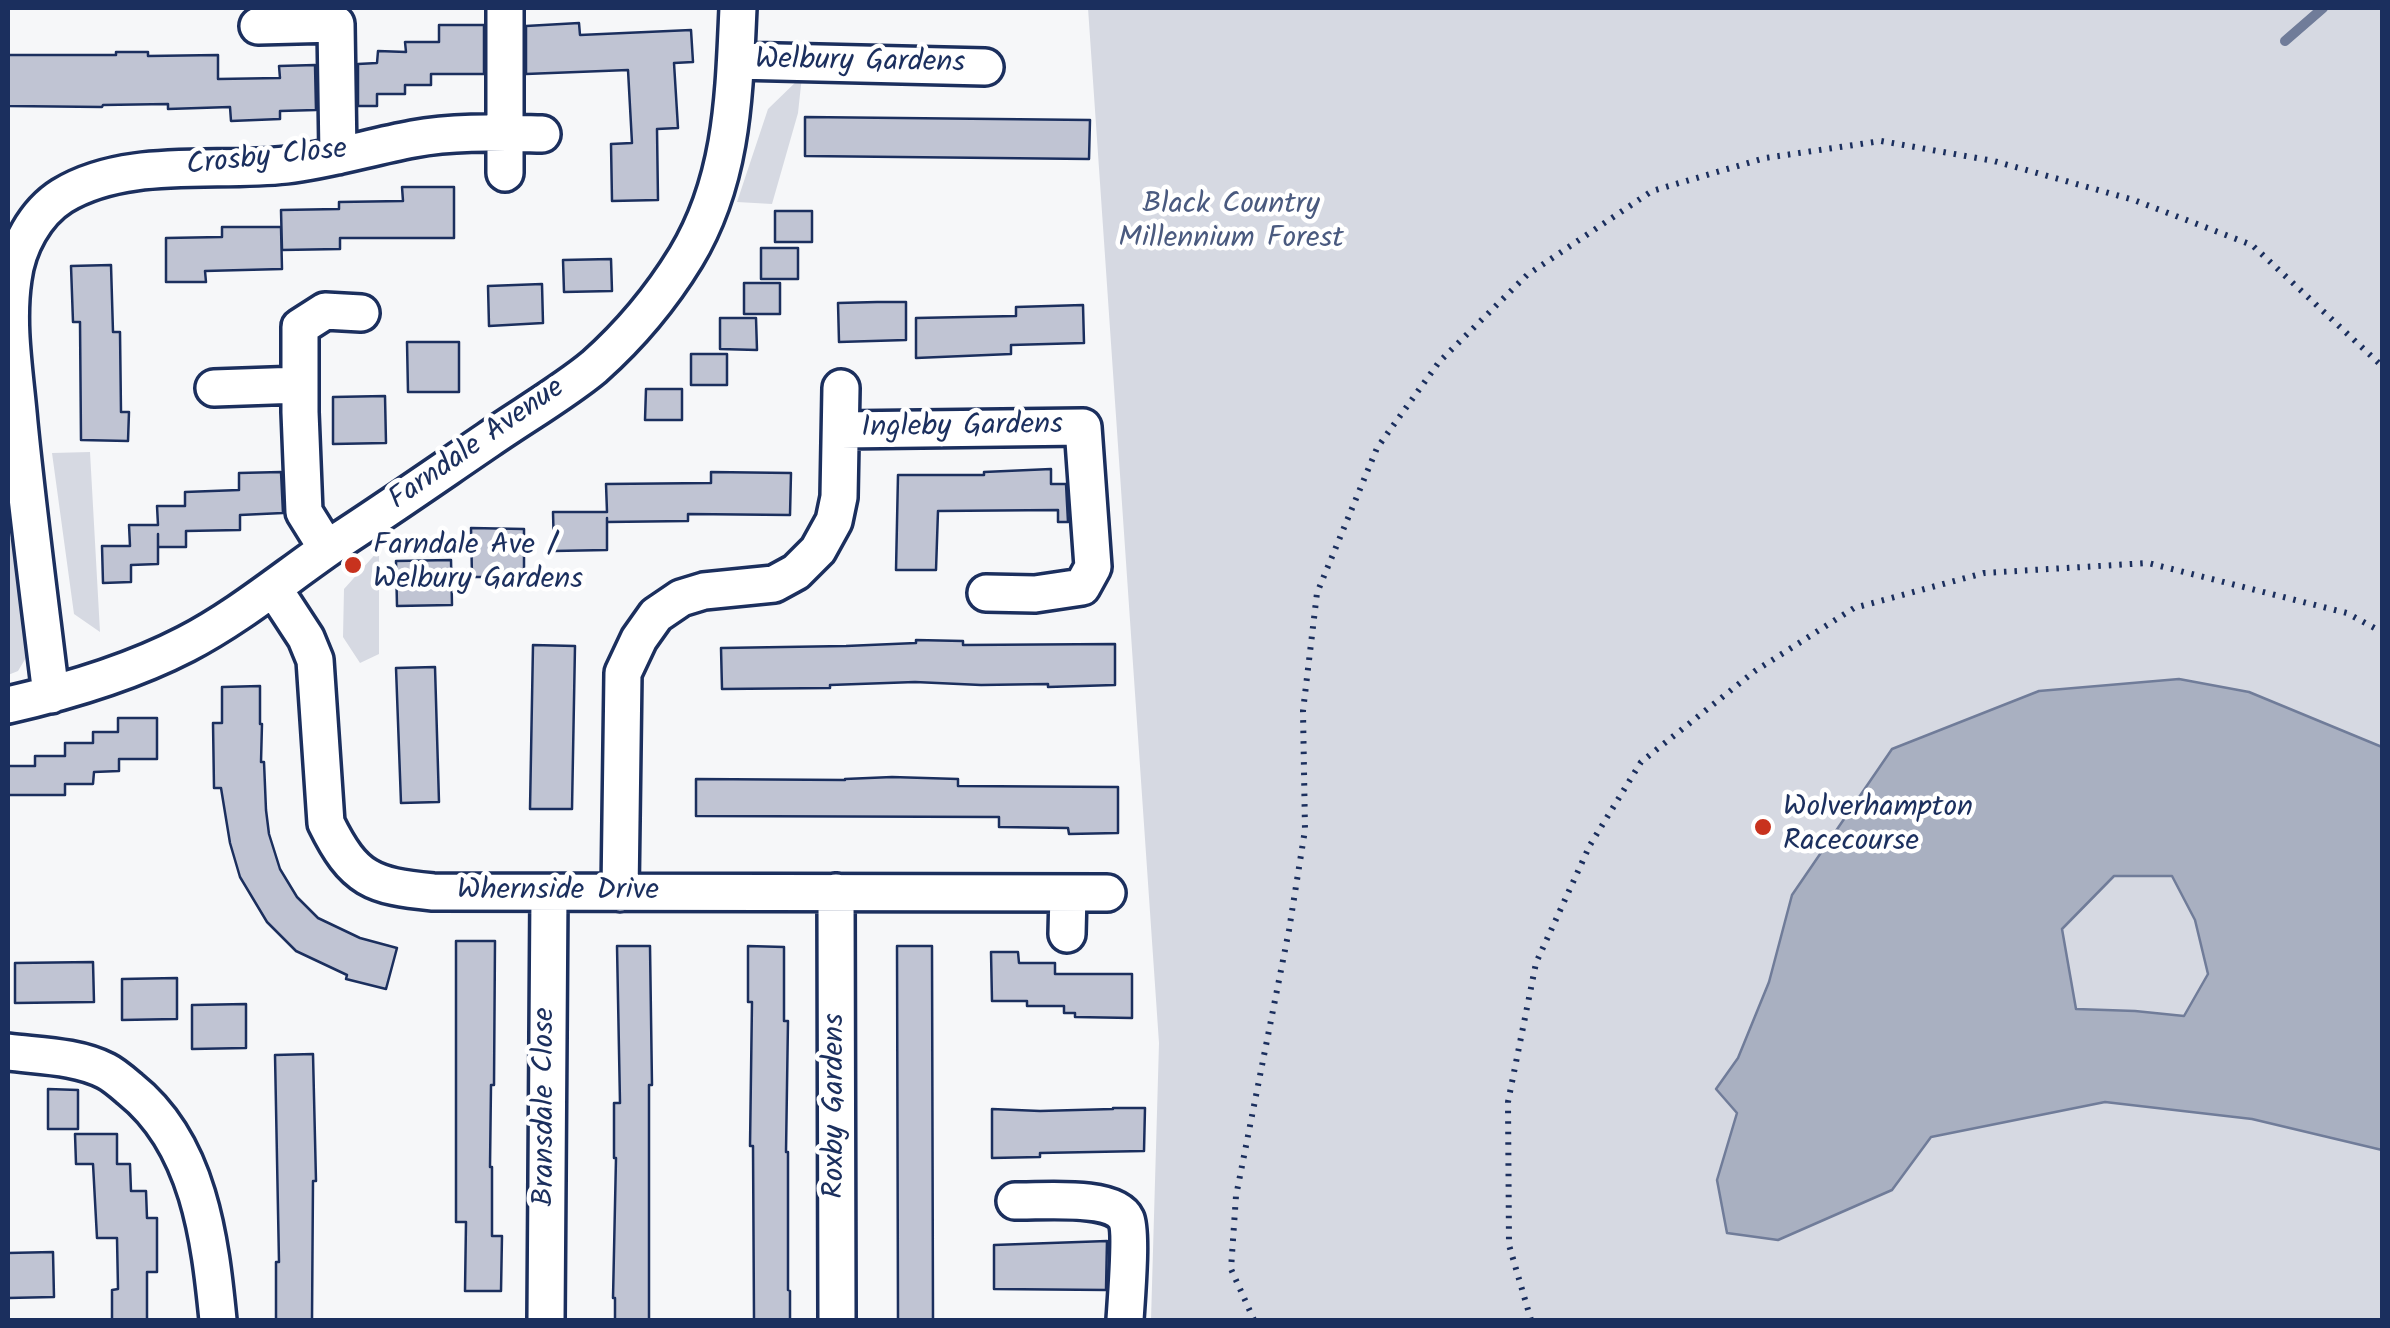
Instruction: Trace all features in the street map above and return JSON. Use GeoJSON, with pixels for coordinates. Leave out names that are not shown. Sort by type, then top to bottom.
{"type":"FeatureCollection","features":[{"type":"Feature","properties":{"kind":"street"},"geometry":{"type":"LineString","coordinates":[[505,8],[506,173]]}},
{"type":"Feature","properties":{"kind":"street","name":"Farndale Avenue"},"geometry":{"type":"LineString","coordinates":[[8,706],[120,673],[187,643],[274,589],[592,368],[661,296],[688,253],[714,198],[732,124],[738,8]]}},
{"type":"Feature","properties":{"kind":"street"},"geometry":{"type":"LineString","coordinates":[[258,26],[336,24],[338,156]]}},
{"type":"Feature","properties":{"kind":"street","name":"Welbury Gardens"},"geometry":{"type":"LineString","coordinates":[[736,61],[985,67]]}},
{"type":"Feature","properties":{"kind":"street","name":"Crosby Close"},"geometry":{"type":"LineString","coordinates":[[51,695],[18,520],[10,332],[13,277],[22,246],[22,212],[88,184],[130,172],[287,164],[416,138],[542,134]]}},
{"type":"Feature","properties":{"kind":"street"},"geometry":{"type":"LineString","coordinates":[[327,549],[304,512],[300,327],[325,311],[361,313]]}},
{"type":"Feature","properties":{"kind":"street"},"geometry":{"type":"LineString","coordinates":[[214,388],[300,385]]}},
{"type":"Feature","properties":{"kind":"street","name":"Ingleby Gardens"},"geometry":{"type":"LineString","coordinates":[[620,893],[623,673],[656,615],[681,598],[704,591],[774,584],[796,572],[818,550],[836,509],[841,388]]}},
{"type":"Feature","properties":{"kind":"street","name":"Ingleby Gardens"},"geometry":{"type":"LineString","coordinates":[[840,430],[1083,427],[1093,566],[1082,587],[1035,594],[986,592]]}},
{"type":"Feature","properties":{"kind":"street","name":"Whernside Drive"},"geometry":{"type":"LineString","coordinates":[[274,589],[316,660],[326,823],[352,866],[372,881],[395,889],[433,892],[549,894],[1107,893]]}},
{"type":"Feature","properties":{"kind":"street","name":"Roxby Gardens"},"geometry":{"type":"LineString","coordinates":[[836,892],[838,1320]]}},
{"type":"Feature","properties":{"kind":"street","name":"Bransdale Close"},"geometry":{"type":"LineString","coordinates":[[546,1320],[549,894]]}},
{"type":"Feature","properties":{"kind":"street"},"geometry":{"type":"LineString","coordinates":[[1067,934],[1068,894]]}},
{"type":"Feature","properties":{"kind":"street"},"geometry":{"type":"LineString","coordinates":[[8,1052],[80,1062],[107,1071],[142,1098],[170,1132],[190,1175],[206,1226],[218,1320]]}},
{"type":"Feature","properties":{"kind":"street"},"geometry":{"type":"LineString","coordinates":[[1015,1202],[1090,1202],[1114,1207],[1126,1219],[1125,1320]]}},
{"type":"Feature","properties":{"kind":"path"},"geometry":{"type":"LineString","coordinates":[[1254,1320],[1231,1269],[1236,1196],[1306,830],[1302,710],[1317,592],[1377,448],[1439,362],[1528,274],[1652,191],[1765,158],[1881,140],[1994,161],[2134,200],[2252,246],[2382,366]]}},
{"type":"Feature","properties":{"kind":"path"},"geometry":{"type":"LineString","coordinates":[[1532,1320],[1510,1246],[1508,1102],[1536,963],[1590,846],[1641,762],[1755,671],[1854,608],[1984,573],[2148,563],[2347,613],[2382,632]]}},
{"type":"Feature","properties":{"kind":"green space","name":"Wolverhampton Racecourse"},"geometry":{"type":"Polygon","coordinates":[[[1088,8],[2382,8],[2382,1320],[1151,1320],[1159,1043],[1088,8]]]}},
{"type":"Feature","properties":{"kind":"green space"},"geometry":{"type":"Polygon","coordinates":[[[802,76],[798,113],[772,204],[737,202],[768,109],[802,76]]]}},
{"type":"Feature","properties":{"kind":"green space"},"geometry":{"type":"Polygon","coordinates":[[[90,452],[100,632],[74,614],[52,453],[90,452]]]}},
{"type":"Feature","properties":{"kind":"green space"},"geometry":{"type":"Polygon","coordinates":[[[8,538],[23,540],[33,646],[18,671],[8,675],[8,538]]]}},
{"type":"Feature","properties":{"kind":"green space"},"geometry":{"type":"Polygon","coordinates":[[[379,550],[379,654],[360,663],[343,637],[344,589],[379,550]]]}},
{"type":"Feature","properties":{"kind":"water"},"geometry":{"type":"Polygon","coordinates":[[[2179,679],[2249,692],[2382,747],[2382,1150],[2252,1119],[2105,1102],[1931,1137],[1892,1190],[1778,1240],[1727,1233],[1717,1180],[1737,1113],[1716,1089],[1738,1058],[1769,982],[1792,895],[1892,749],[2039,691],[2179,679]],[[2114,876],[2062,929],[2076,1009],[2184,1016],[2208,974],[2195,920],[2172,876],[2114,876]]]}},
{"type":"Feature","properties":{"kind":"building"},"geometry":{"type":"Polygon","coordinates":[[[579,23],[580,35],[691,30],[693,62],[674,63],[678,128],[657,129],[658,200],[612,201],[611,144],[632,143],[628,70],[526,74],[526,26],[579,23]]]}},
{"type":"Feature","properties":{"kind":"building"},"geometry":{"type":"Polygon","coordinates":[[[439,25],[484,25],[484,74],[431,74],[431,85],[405,85],[405,94],[377,94],[377,106],[358,106],[358,64],[377,63],[378,51],[406,52],[405,42],[439,42],[439,25]]]}},
{"type":"Feature","properties":{"kind":"building"},"geometry":{"type":"Polygon","coordinates":[[[148,52],[148,56],[218,55],[218,79],[280,78],[279,66],[315,65],[316,110],[280,111],[280,119],[231,121],[230,107],[8,106],[8,55],[148,52]]]}},
{"type":"Feature","properties":{"kind":"building"},"geometry":{"type":"Polygon","coordinates":[[[805,117],[1090,120],[1089,159],[805,156],[805,117]]]}},
{"type":"Feature","properties":{"kind":"building"},"geometry":{"type":"Polygon","coordinates":[[[402,187],[454,187],[454,238],[340,238],[340,249],[282,250],[281,210],[339,209],[339,202],[403,201],[402,187]]]}},
{"type":"Feature","properties":{"kind":"building"},"geometry":{"type":"Polygon","coordinates":[[[775,211],[812,211],[812,242],[775,242],[775,211]]]}},
{"type":"Feature","properties":{"kind":"building"},"geometry":{"type":"Polygon","coordinates":[[[222,227],[281,227],[282,269],[205,271],[206,282],[166,282],[166,238],[222,237],[222,227]]]}},
{"type":"Feature","properties":{"kind":"building"},"geometry":{"type":"Polygon","coordinates":[[[761,248],[798,248],[798,279],[761,279],[761,248]]]}},
{"type":"Feature","properties":{"kind":"building"},"geometry":{"type":"Polygon","coordinates":[[[611,259],[612,291],[564,292],[563,260],[611,259]]]}},
{"type":"Feature","properties":{"kind":"building"},"geometry":{"type":"Polygon","coordinates":[[[111,265],[113,332],[120,332],[121,412],[129,412],[128,441],[81,440],[80,322],[73,322],[71,266],[111,265]]]}},
{"type":"Feature","properties":{"kind":"building"},"geometry":{"type":"Polygon","coordinates":[[[744,283],[780,283],[780,314],[744,314],[744,283]]]}},
{"type":"Feature","properties":{"kind":"building"},"geometry":{"type":"Polygon","coordinates":[[[542,284],[543,323],[489,326],[488,286],[542,284]]]}},
{"type":"Feature","properties":{"kind":"building"},"geometry":{"type":"Polygon","coordinates":[[[906,302],[906,340],[839,342],[838,303],[906,302]]]}},
{"type":"Feature","properties":{"kind":"building"},"geometry":{"type":"Polygon","coordinates":[[[1083,305],[1084,343],[1011,345],[1011,354],[916,358],[916,318],[1016,316],[1016,307],[1083,305]]]}},
{"type":"Feature","properties":{"kind":"building"},"geometry":{"type":"Polygon","coordinates":[[[720,318],[756,318],[757,350],[720,349],[720,318]]]}},
{"type":"Feature","properties":{"kind":"building"},"geometry":{"type":"Polygon","coordinates":[[[407,342],[459,342],[459,392],[408,392],[407,342]]]}},
{"type":"Feature","properties":{"kind":"building"},"geometry":{"type":"Polygon","coordinates":[[[691,354],[727,354],[727,385],[691,385],[691,354]]]}},
{"type":"Feature","properties":{"kind":"building"},"geometry":{"type":"Polygon","coordinates":[[[646,389],[682,389],[682,420],[645,420],[646,389]]]}},
{"type":"Feature","properties":{"kind":"building"},"geometry":{"type":"Polygon","coordinates":[[[385,396],[386,443],[333,444],[333,397],[385,396]]]}},
{"type":"Feature","properties":{"kind":"building"},"geometry":{"type":"Polygon","coordinates":[[[1051,469],[1051,484],[1066,484],[1068,522],[1058,522],[1058,510],[938,511],[936,570],[896,570],[898,475],[984,475],[1051,469]]]}},
{"type":"Feature","properties":{"kind":"building"},"geometry":{"type":"Polygon","coordinates":[[[281,472],[283,513],[240,515],[240,530],[186,531],[186,547],[158,547],[158,564],[131,565],[131,582],[103,583],[102,546],[130,546],[129,525],[158,525],[157,506],[185,506],[185,492],[239,490],[239,473],[281,472]]]}},
{"type":"Feature","properties":{"kind":"building"},"geometry":{"type":"Polygon","coordinates":[[[711,472],[791,473],[790,515],[688,514],[688,521],[607,522],[607,550],[554,551],[553,512],[607,512],[606,484],[711,483],[711,472]]]}},
{"type":"Feature","properties":{"kind":"building"},"geometry":{"type":"Polygon","coordinates":[[[471,528],[524,529],[524,577],[472,577],[471,528]]]}},
{"type":"Feature","properties":{"kind":"building"},"geometry":{"type":"Polygon","coordinates":[[[451,560],[452,605],[397,606],[396,561],[451,560]]]}},
{"type":"Feature","properties":{"kind":"building"},"geometry":{"type":"Polygon","coordinates":[[[916,640],[963,641],[963,645],[1115,644],[1115,685],[1048,687],[915,682],[722,689],[721,648],[846,646],[916,640]]]}},
{"type":"Feature","properties":{"kind":"building"},"geometry":{"type":"Polygon","coordinates":[[[533,645],[575,646],[572,809],[530,809],[533,645]]]}},
{"type":"Feature","properties":{"kind":"building"},"geometry":{"type":"Polygon","coordinates":[[[435,667],[439,802],[401,803],[396,668],[435,667]]]}},
{"type":"Feature","properties":{"kind":"building"},"geometry":{"type":"Polygon","coordinates":[[[260,686],[266,810],[280,869],[297,897],[318,918],[360,938],[397,948],[386,989],[346,979],[347,975],[296,951],[267,922],[240,877],[221,788],[214,788],[213,723],[222,723],[222,687],[260,686]]]}},
{"type":"Feature","properties":{"kind":"building"},"geometry":{"type":"Polygon","coordinates":[[[118,718],[157,718],[157,759],[119,759],[119,771],[94,772],[93,784],[65,784],[65,795],[8,795],[8,766],[35,766],[35,756],[65,756],[65,743],[93,743],[93,732],[118,732],[118,718]]]}},
{"type":"Feature","properties":{"kind":"building"},"geometry":{"type":"Polygon","coordinates":[[[696,779],[958,779],[958,786],[1118,787],[1118,833],[1069,834],[1068,828],[999,827],[999,817],[696,816],[696,779]]]}},
{"type":"Feature","properties":{"kind":"building"},"geometry":{"type":"Polygon","coordinates":[[[456,941],[495,941],[490,1167],[492,1236],[502,1236],[501,1291],[465,1291],[466,1222],[456,1222],[456,941]]]}},
{"type":"Feature","properties":{"kind":"building"},"geometry":{"type":"Polygon","coordinates":[[[617,946],[650,946],[649,1320],[615,1320],[613,1298],[614,1103],[620,1103],[617,946]]]}},
{"type":"Feature","properties":{"kind":"building"},"geometry":{"type":"Polygon","coordinates":[[[748,946],[784,947],[790,1320],[754,1320],[752,1002],[748,1002],[748,946]]]}},
{"type":"Feature","properties":{"kind":"building"},"geometry":{"type":"Polygon","coordinates":[[[897,946],[932,946],[933,1320],[898,1320],[897,946]]]}},
{"type":"Feature","properties":{"kind":"building"},"geometry":{"type":"Polygon","coordinates":[[[991,952],[1018,952],[1019,963],[1055,963],[1055,974],[1132,974],[1132,1018],[1075,1017],[1075,1013],[1064,1013],[1064,1006],[992,1001],[991,952]]]}},
{"type":"Feature","properties":{"kind":"building"},"geometry":{"type":"Polygon","coordinates":[[[93,962],[94,1002],[15,1003],[15,963],[93,962]]]}},
{"type":"Feature","properties":{"kind":"building"},"geometry":{"type":"Polygon","coordinates":[[[177,978],[177,1019],[122,1020],[122,979],[177,978]]]}},
{"type":"Feature","properties":{"kind":"building"},"geometry":{"type":"Polygon","coordinates":[[[246,1004],[246,1048],[192,1049],[192,1005],[246,1004]]]}},
{"type":"Feature","properties":{"kind":"building"},"geometry":{"type":"Polygon","coordinates":[[[313,1054],[316,1181],[312,1320],[276,1320],[279,1262],[275,1055],[313,1054]]]}},
{"type":"Feature","properties":{"kind":"building"},"geometry":{"type":"Polygon","coordinates":[[[48,1089],[78,1090],[78,1129],[48,1129],[48,1089]]]}},
{"type":"Feature","properties":{"kind":"building"},"geometry":{"type":"Polygon","coordinates":[[[1145,1108],[1144,1151],[992,1158],[992,1109],[1145,1108]]]}},
{"type":"Feature","properties":{"kind":"building"},"geometry":{"type":"Polygon","coordinates":[[[75,1134],[117,1134],[117,1164],[130,1164],[131,1191],[146,1191],[147,1218],[157,1218],[157,1272],[147,1272],[147,1320],[112,1320],[112,1290],[118,1289],[117,1238],[97,1238],[93,1164],[76,1164],[75,1134]]]}},
{"type":"Feature","properties":{"kind":"building"},"geometry":{"type":"Polygon","coordinates":[[[1107,1241],[1106,1290],[994,1289],[994,1245],[1107,1241]]]}},
{"type":"Feature","properties":{"kind":"building"},"geometry":{"type":"Polygon","coordinates":[[[53,1252],[54,1297],[8,1298],[8,1253],[53,1252]]]}},
{"type":"Feature","properties":{"kind":"waterway"},"geometry":{"type":"LineString","coordinates":[[2285,41],[2323,8]]}},
{"type":"Feature","properties":{"kind":"place","name":"Farndale Ave / Welbury Gardens"},"geometry":{"type":"Point","coordinates":[353,565]}},
{"type":"Feature","properties":{"kind":"place","name":"Wolverhampton Racecourse"},"geometry":{"type":"Point","coordinates":[1763,827]}},
{"type":"Feature","properties":{"kind":"park label","name":"Black Country Millennium Forest"},"geometry":{"type":"Point","coordinates":[1231,224]}}]}
